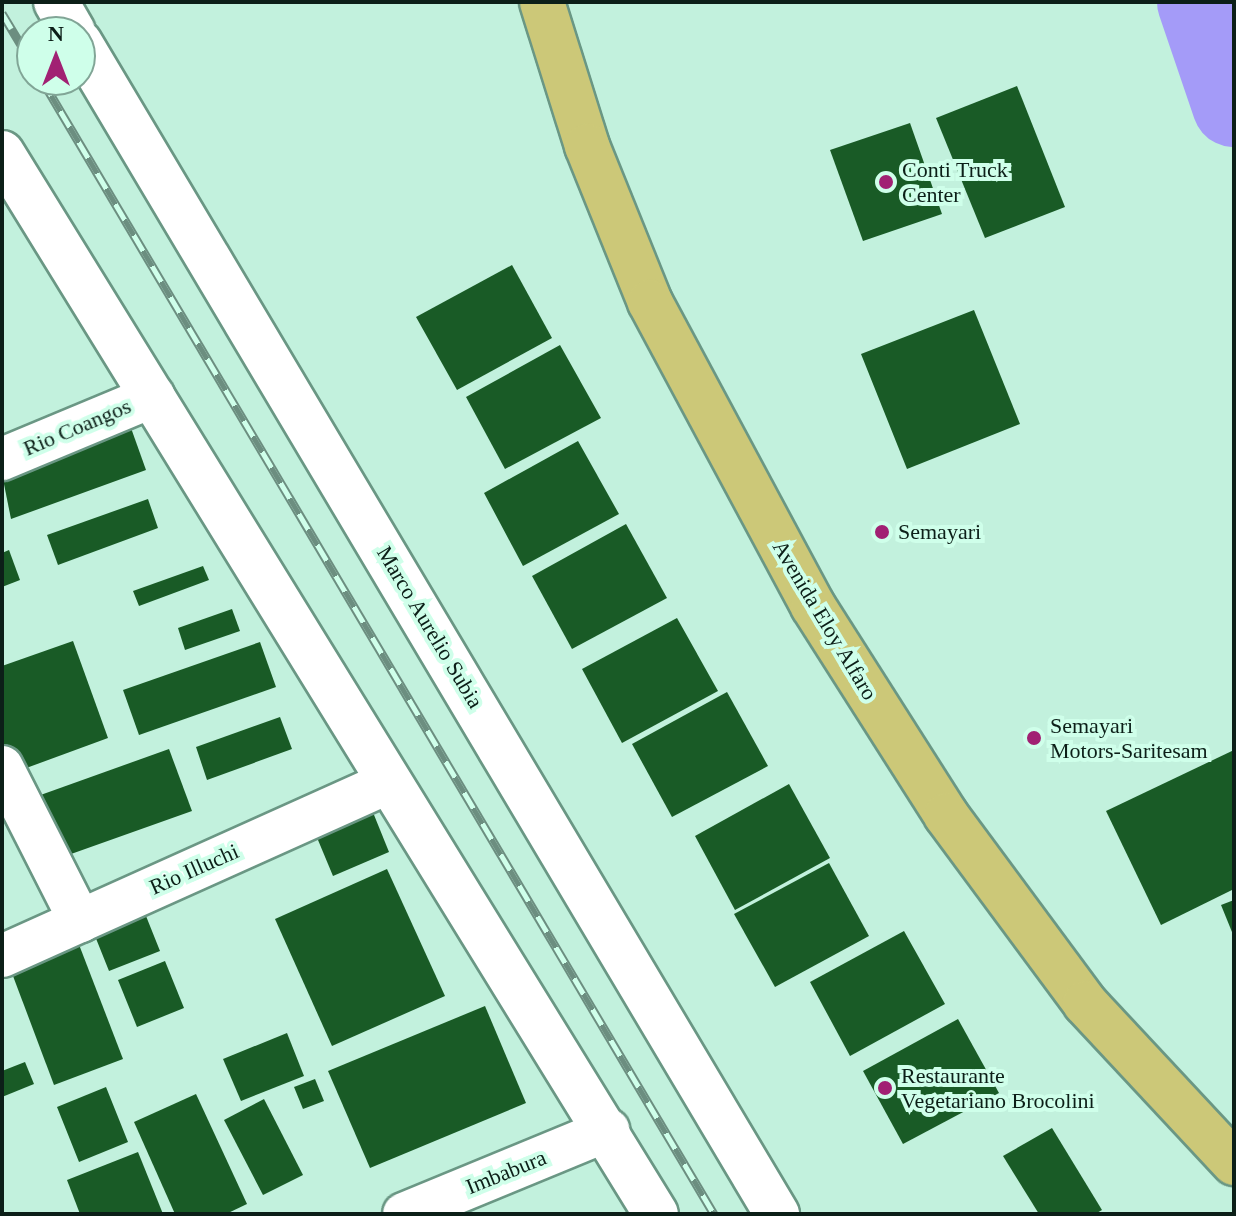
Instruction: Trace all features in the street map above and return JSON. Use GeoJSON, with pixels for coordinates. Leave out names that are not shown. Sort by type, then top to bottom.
{"type":"FeatureCollection","features":[{"type":"Feature","properties":{"kind":"main road","name":"Avenida Eloy Alfaro"},"geometry":{"type":"LineString","coordinates":[[542,2],[587,146],[650,302],[813,606],[946,815],[1075,990],[1234,1163]]}},
{"type":"Feature","properties":{"kind":"main road","name":"Marco Aurelio Subia"},"geometry":{"type":"LineString","coordinates":[[96,70],[777,1214]]}},
{"type":"Feature","properties":{"kind":"main road"},"geometry":{"type":"LineString","coordinates":[[2,153],[387,783],[608,1130],[656,1214]]}},
{"type":"Feature","properties":{"kind":"street","name":"Rio Coangos"},"geometry":{"type":"LineString","coordinates":[[2,459],[153,396]]}},
{"type":"Feature","properties":{"kind":"street"},"geometry":{"type":"LineString","coordinates":[[2,767],[80,921]]}},
{"type":"Feature","properties":{"kind":"street","name":"Rio Illuchi"},"geometry":{"type":"LineString","coordinates":[[2,956],[387,783]]}},
{"type":"Feature","properties":{"kind":"street","name":"Imbabura"},"geometry":{"type":"LineString","coordinates":[[404,1214],[608,1130]]}},
{"type":"Feature","properties":{"kind":"building"},"geometry":{"type":"Polygon","coordinates":[[[1017,86],[1065,207],[985,238],[936,118],[1017,86]]]}},
{"type":"Feature","properties":{"kind":"building","name":"Conti Truck Center"},"geometry":{"type":"Polygon","coordinates":[[[910,123],[942,214],[863,241],[830,150],[910,123]]]}},
{"type":"Feature","properties":{"kind":"building"},"geometry":{"type":"Polygon","coordinates":[[[512,265],[552,338],[457,390],[416,317],[512,265]]]}},
{"type":"Feature","properties":{"kind":"building"},"geometry":{"type":"Polygon","coordinates":[[[974,310],[1020,424],[907,469],[861,354],[974,310]]]}},
{"type":"Feature","properties":{"kind":"building"},"geometry":{"type":"Polygon","coordinates":[[[560,345],[601,418],[505,469],[466,397],[560,345]]]}},
{"type":"Feature","properties":{"kind":"building"},"geometry":{"type":"Polygon","coordinates":[[[131,428],[146,470],[11,519],[2,474],[131,428]]]}},
{"type":"Feature","properties":{"kind":"building"},"geometry":{"type":"Polygon","coordinates":[[[578,441],[619,514],[523,566],[484,493],[578,441]]]}},
{"type":"Feature","properties":{"kind":"building"},"geometry":{"type":"Polygon","coordinates":[[[148,499],[158,528],[58,565],[47,535],[148,499]]]}},
{"type":"Feature","properties":{"kind":"building"},"geometry":{"type":"Polygon","coordinates":[[[626,524],[667,598],[572,649],[532,576],[626,524]]]}},
{"type":"Feature","properties":{"kind":"building"},"geometry":{"type":"Polygon","coordinates":[[[9,550],[20,580],[2,587],[2,553],[9,550]]]}},
{"type":"Feature","properties":{"kind":"building"},"geometry":{"type":"Polygon","coordinates":[[[203,566],[209,580],[139,606],[133,591],[203,566]]]}},
{"type":"Feature","properties":{"kind":"building"},"geometry":{"type":"Polygon","coordinates":[[[232,609],[240,631],[185,650],[178,628],[232,609]]]}},
{"type":"Feature","properties":{"kind":"building"},"geometry":{"type":"Polygon","coordinates":[[[677,618],[718,691],[622,743],[582,669],[677,618]]]}},
{"type":"Feature","properties":{"kind":"building"},"geometry":{"type":"Polygon","coordinates":[[[73,641],[108,738],[10,774],[2,753],[2,666],[73,641]]]}},
{"type":"Feature","properties":{"kind":"building"},"geometry":{"type":"Polygon","coordinates":[[[260,642],[276,687],[139,735],[123,690],[260,642]]]}},
{"type":"Feature","properties":{"kind":"building"},"geometry":{"type":"Polygon","coordinates":[[[727,692],[768,766],[672,817],[632,744],[727,692]]]}},
{"type":"Feature","properties":{"kind":"building"},"geometry":{"type":"Polygon","coordinates":[[[280,717],[292,749],[207,780],[196,747],[280,717]]]}},
{"type":"Feature","properties":{"kind":"building"},"geometry":{"type":"Polygon","coordinates":[[[169,749],[192,811],[57,859],[35,797],[169,749]]]}},
{"type":"Feature","properties":{"kind":"building"},"geometry":{"type":"Polygon","coordinates":[[[1234,750],[1234,889],[1161,925],[1106,811],[1234,750]]]}},
{"type":"Feature","properties":{"kind":"building"},"geometry":{"type":"Polygon","coordinates":[[[789,784],[830,858],[735,910],[695,836],[789,784]]]}},
{"type":"Feature","properties":{"kind":"building"},"geometry":{"type":"Polygon","coordinates":[[[370,805],[389,852],[333,876],[313,828],[370,805]]]}},
{"type":"Feature","properties":{"kind":"building"},"geometry":{"type":"Polygon","coordinates":[[[829,863],[869,936],[775,987],[734,914],[829,863]]]}},
{"type":"Feature","properties":{"kind":"building"},"geometry":{"type":"Polygon","coordinates":[[[387,869],[445,996],[332,1046],[275,919],[387,869]]]}},
{"type":"Feature","properties":{"kind":"building"},"geometry":{"type":"Polygon","coordinates":[[[1234,900],[1234,937],[1221,905],[1234,900]]]}},
{"type":"Feature","properties":{"kind":"building"},"geometry":{"type":"Polygon","coordinates":[[[142,906],[160,951],[109,971],[91,926],[142,906]]]}},
{"type":"Feature","properties":{"kind":"building"},"geometry":{"type":"Polygon","coordinates":[[[904,931],[945,1004],[850,1056],[810,982],[904,931]]]}},
{"type":"Feature","properties":{"kind":"building"},"geometry":{"type":"Polygon","coordinates":[[[78,942],[123,1059],[54,1085],[10,968],[78,942]]]}},
{"type":"Feature","properties":{"kind":"building"},"geometry":{"type":"Polygon","coordinates":[[[165,961],[184,1008],[137,1027],[118,980],[165,961]]]}},
{"type":"Feature","properties":{"kind":"building"},"geometry":{"type":"Polygon","coordinates":[[[485,1006],[526,1103],[370,1168],[328,1071],[485,1006]]]}},
{"type":"Feature","properties":{"kind":"building"},"geometry":{"type":"Polygon","coordinates":[[[958,1019],[999,1093],[903,1144],[863,1071],[958,1019]]]}},
{"type":"Feature","properties":{"kind":"building"},"geometry":{"type":"Polygon","coordinates":[[[287,1033],[304,1076],[241,1101],[223,1059],[287,1033]]]}},
{"type":"Feature","properties":{"kind":"building"},"geometry":{"type":"Polygon","coordinates":[[[25,1062],[34,1084],[2,1097],[2,1071],[25,1062]]]}},
{"type":"Feature","properties":{"kind":"building"},"geometry":{"type":"Polygon","coordinates":[[[315,1079],[324,1101],[303,1109],[294,1087],[315,1079]]]}},
{"type":"Feature","properties":{"kind":"building"},"geometry":{"type":"Polygon","coordinates":[[[106,1087],[128,1142],[79,1162],[57,1107],[106,1087]]]}},
{"type":"Feature","properties":{"kind":"building"},"geometry":{"type":"Polygon","coordinates":[[[196,1094],[247,1204],[226,1214],[175,1214],[134,1122],[196,1094]]]}},
{"type":"Feature","properties":{"kind":"building"},"geometry":{"type":"Polygon","coordinates":[[[264,1099],[303,1175],[263,1195],[224,1120],[264,1099]]]}},
{"type":"Feature","properties":{"kind":"building"},"geometry":{"type":"Polygon","coordinates":[[[1052,1128],[1102,1210],[1095,1214],[1039,1214],[1003,1156],[1052,1128]]]}},
{"type":"Feature","properties":{"kind":"building"},"geometry":{"type":"Polygon","coordinates":[[[138,1152],[163,1214],[80,1214],[67,1180],[138,1152]]]}},
{"type":"Feature","properties":{"kind":"waterway"},"geometry":{"type":"LineString","coordinates":[[1199,2],[1234,105]]}},
{"type":"Feature","properties":{"kind":"railway"},"geometry":{"type":"LineString","coordinates":[[2,13],[16,36]]}},
{"type":"Feature","properties":{"kind":"railway"},"geometry":{"type":"LineString","coordinates":[[51,96],[714,1214]]}},
{"type":"Feature","properties":{"kind":"place","name":"Conti Truck Center"},"geometry":{"type":"Point","coordinates":[886,182]}},
{"type":"Feature","properties":{"kind":"place","name":"Semayari"},"geometry":{"type":"Point","coordinates":[882,532]}},
{"type":"Feature","properties":{"kind":"place","name":"Semayari Motors-Saritesam"},"geometry":{"type":"Point","coordinates":[1034,738]}},
{"type":"Feature","properties":{"kind":"place","name":"Restaurante Vegetariano Brocolini"},"geometry":{"type":"Point","coordinates":[885,1088]}}]}
